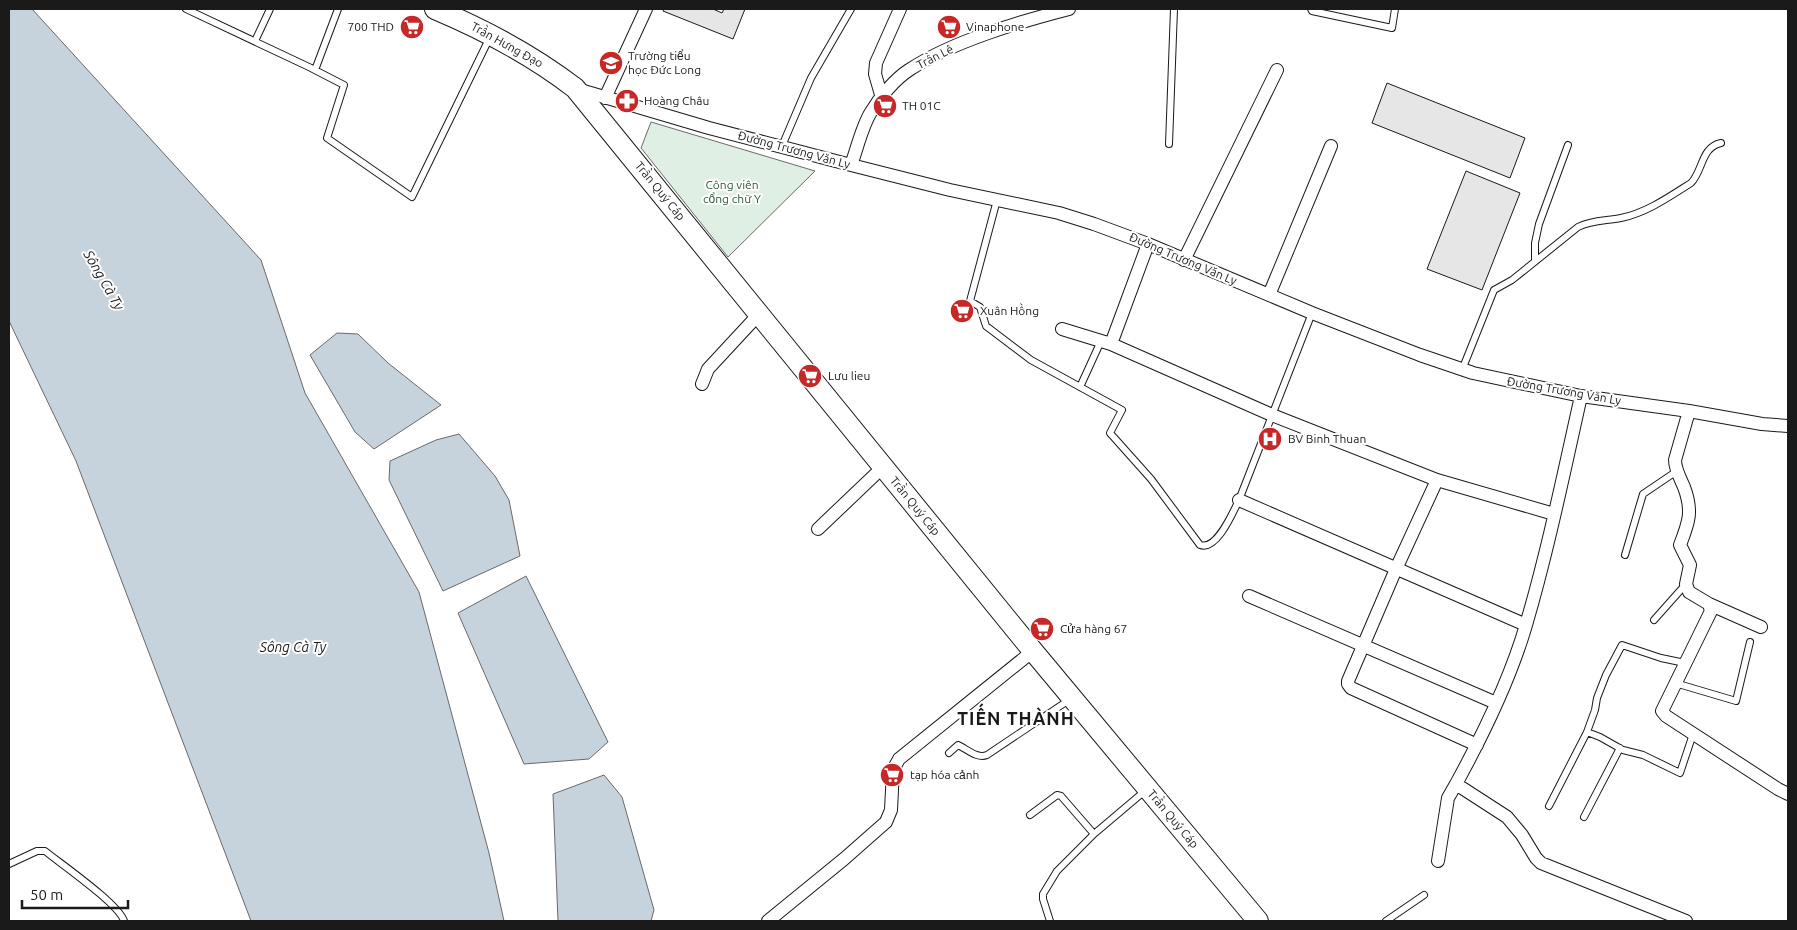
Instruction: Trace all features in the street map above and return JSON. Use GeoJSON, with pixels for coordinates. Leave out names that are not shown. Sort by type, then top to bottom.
{"type":"FeatureCollection","features":[{"type":"Feature","properties":{"kind":"main road","name":"Trần Hưng Đạo"},"geometry":{"type":"LineString","coordinates":[[445,11],[532,57],[575,88]]}},
{"type":"Feature","properties":{"kind":"main road","name":"Trần Quý Cáp"},"geometry":{"type":"LineString","coordinates":[[575,88],[1033,651],[1258,921]]}},
{"type":"Feature","properties":{"kind":"street"},"geometry":{"type":"LineString","coordinates":[[605,98],[646,9]]}},
{"type":"Feature","properties":{"kind":"street"},"geometry":{"type":"LineString","coordinates":[[882,98],[875,74],[876,63],[900,9]]}},
{"type":"Feature","properties":{"kind":"street","name":"Trần Lê"},"geometry":{"type":"LineString","coordinates":[[851,165],[870,113],[908,70],[956,46],[1032,19],[1069,9]]}},
{"type":"Feature","properties":{"kind":"street"},"geometry":{"type":"LineString","coordinates":[[1184,260],[1278,70]]}},
{"type":"Feature","properties":{"kind":"street","name":"Đường Trương Văn Ly"},"geometry":{"type":"LineString","coordinates":[[575,88],[605,98],[851,165],[950,190],[1059,213],[1094,224],[1148,244],[1312,313],[1462,370],[1581,396],[1689,410],[1762,424],[1788,426]]}},
{"type":"Feature","properties":{"kind":"street"},"geometry":{"type":"LineString","coordinates":[[1269,295],[1331,146]]}},
{"type":"Feature","properties":{"kind":"street"},"geometry":{"type":"LineString","coordinates":[[1106,342],[1148,244]]}},
{"type":"Feature","properties":{"kind":"street"},"geometry":{"type":"LineString","coordinates":[[702,384],[708,369],[758,314]]}},
{"type":"Feature","properties":{"kind":"street"},"geometry":{"type":"LineString","coordinates":[[1062,329],[1106,342],[1272,414],[1437,480],[1554,514]]}},
{"type":"Feature","properties":{"kind":"street"},"geometry":{"type":"LineString","coordinates":[[1438,861],[1448,798],[1478,745],[1511,669],[1526,625],[1581,396]]}},
{"type":"Feature","properties":{"kind":"street"},"geometry":{"type":"LineString","coordinates":[[1689,410],[1675,460],[1690,512],[1680,545],[1690,565],[1686,584],[1692,595],[1762,627]]}},
{"type":"Feature","properties":{"kind":"street"},"geometry":{"type":"LineString","coordinates":[[818,529],[883,467]]}},
{"type":"Feature","properties":{"kind":"street"},"geometry":{"type":"LineString","coordinates":[[1437,480],[1396,569],[1348,680],[1348,684],[1351,688],[1478,745]]}},
{"type":"Feature","properties":{"kind":"street"},"geometry":{"type":"LineString","coordinates":[[1239,500],[1526,625]]}},
{"type":"Feature","properties":{"kind":"street"},"geometry":{"type":"LineString","coordinates":[[1250,596],[1496,702]]}},
{"type":"Feature","properties":{"kind":"street"},"geometry":{"type":"LineString","coordinates":[[1709,604],[1711,611],[1663,708],[1663,714],[1788,794]]}},
{"type":"Feature","properties":{"kind":"street"},"geometry":{"type":"LineString","coordinates":[[768,921],[886,822],[891,810],[893,770],[899,759],[1033,651]]}},
{"type":"Feature","properties":{"kind":"street"},"geometry":{"type":"LineString","coordinates":[[1456,784],[1507,818],[1541,862],[1686,921]]}},
{"type":"Feature","properties":{"kind":"lane"},"geometry":{"type":"LineString","coordinates":[[186,9],[344,85],[327,138],[412,197],[491,36]]}},
{"type":"Feature","properties":{"kind":"lane"},"geometry":{"type":"LineString","coordinates":[[255,41],[270,9]]}},
{"type":"Feature","properties":{"kind":"lane"},"geometry":{"type":"LineString","coordinates":[[315,70],[338,9]]}},
{"type":"Feature","properties":{"kind":"lane"},"geometry":{"type":"LineString","coordinates":[[782,146],[811,78],[851,9]]}},
{"type":"Feature","properties":{"kind":"lane"},"geometry":{"type":"LineString","coordinates":[[1169,144],[1174,9]]}},
{"type":"Feature","properties":{"kind":"lane"},"geometry":{"type":"LineString","coordinates":[[1311,9],[1312,12],[1392,28],[1395,9]]}},
{"type":"Feature","properties":{"kind":"lane"},"geometry":{"type":"LineString","coordinates":[[1462,370],[1494,290],[1512,280],[1534,260],[1584,224],[1620,218],[1640,212],[1685,187],[1697,177],[1706,153],[1715,144],[1721,143]]}},
{"type":"Feature","properties":{"kind":"lane"},"geometry":{"type":"LineString","coordinates":[[1534,260],[1539,224],[1568,145]]}},
{"type":"Feature","properties":{"kind":"lane"},"geometry":{"type":"LineString","coordinates":[[997,200],[970,301],[980,307],[986,326],[1031,360],[1122,410],[1110,433],[1151,479],[1200,545],[1204,547],[1210,545],[1217,538],[1228,522],[1239,500],[1312,313]]}},
{"type":"Feature","properties":{"kind":"lane"},"geometry":{"type":"LineString","coordinates":[[1080,387],[1106,342]]}},
{"type":"Feature","properties":{"kind":"lane"},"geometry":{"type":"LineString","coordinates":[[1625,555],[1643,494],[1677,472]]}},
{"type":"Feature","properties":{"kind":"lane"},"geometry":{"type":"LineString","coordinates":[[1654,620],[1686,584]]}},
{"type":"Feature","properties":{"kind":"lane"},"geometry":{"type":"LineString","coordinates":[[1675,683],[1736,701],[1750,642]]}},
{"type":"Feature","properties":{"kind":"lane"},"geometry":{"type":"LineString","coordinates":[[1549,806],[1587,732],[1595,710],[1596,698],[1622,645],[1685,664]]}},
{"type":"Feature","properties":{"kind":"lane"},"geometry":{"type":"LineString","coordinates":[[949,753],[958,745],[977,756],[987,755],[1072,698]]}},
{"type":"Feature","properties":{"kind":"lane"},"geometry":{"type":"LineString","coordinates":[[1587,732],[1620,748],[1643,755],[1680,773],[1693,734]]}},
{"type":"Feature","properties":{"kind":"lane"},"geometry":{"type":"LineString","coordinates":[[1584,817],[1620,748]]}},
{"type":"Feature","properties":{"kind":"lane"},"geometry":{"type":"LineString","coordinates":[[1050,921],[1043,898],[1044,889],[1057,870],[1094,834],[1148,789]]}},
{"type":"Feature","properties":{"kind":"lane"},"geometry":{"type":"LineString","coordinates":[[1030,815],[1057,795],[1061,796],[1094,834]]}},
{"type":"Feature","properties":{"kind":"lane"},"geometry":{"type":"LineString","coordinates":[[9,864],[37,851],[45,851],[111,904],[124,921]]}},
{"type":"Feature","properties":{"kind":"lane"},"geometry":{"type":"LineString","coordinates":[[1386,921],[1424,895]]}},
{"type":"Feature","properties":{"kind":"green space","name":"Công viên cổng chữ Y"},"geometry":{"type":"Polygon","coordinates":[[[651,122],[815,171],[728,257],[641,148],[651,122]]]}},
{"type":"Feature","properties":{"kind":"water","name":"Sông Cà Ty"},"geometry":{"type":"Polygon","coordinates":[[[9,9],[32,9],[261,260],[305,393],[419,592],[489,853],[504,921],[251,921],[76,461],[9,321],[9,9]]]}},
{"type":"Feature","properties":{"kind":"water"},"geometry":{"type":"Polygon","coordinates":[[[337,333],[358,334],[388,363],[441,405],[374,449],[355,432],[310,355],[337,333]]]}},
{"type":"Feature","properties":{"kind":"water"},"geometry":{"type":"Polygon","coordinates":[[[459,434],[495,476],[509,500],[520,556],[443,591],[389,480],[390,461],[436,440],[459,434]]]}},
{"type":"Feature","properties":{"kind":"water"},"geometry":{"type":"Polygon","coordinates":[[[526,576],[608,742],[589,759],[524,764],[458,613],[526,576]]]}},
{"type":"Feature","properties":{"kind":"water"},"geometry":{"type":"Polygon","coordinates":[[[604,775],[622,797],[654,910],[651,921],[558,921],[553,794],[604,775]]]}},
{"type":"Feature","properties":{"kind":"building"},"geometry":{"type":"Polygon","coordinates":[[[664,9],[713,9],[722,13],[724,9],[745,9],[733,39],[663,11],[664,9]]]}},
{"type":"Feature","properties":{"kind":"building"},"geometry":{"type":"Polygon","coordinates":[[[1387,83],[1525,138],[1510,178],[1372,123],[1387,83]]]}},
{"type":"Feature","properties":{"kind":"building"},"geometry":{"type":"Polygon","coordinates":[[[1466,171],[1520,193],[1482,290],[1427,269],[1466,171]]]}},
{"type":"Feature","properties":{"kind":"place","name":"700 THD"},"geometry":{"type":"Point","coordinates":[412,27]}},
{"type":"Feature","properties":{"kind":"place","name":"Vinaphone"},"geometry":{"type":"Point","coordinates":[949,27]}},
{"type":"Feature","properties":{"kind":"place","name":"Trường tiểu học Đức Long"},"geometry":{"type":"Point","coordinates":[611,63]}},
{"type":"Feature","properties":{"kind":"place","name":"Hoàng Châu"},"geometry":{"type":"Point","coordinates":[627,101]}},
{"type":"Feature","properties":{"kind":"place","name":"TH 01C"},"geometry":{"type":"Point","coordinates":[885,106]}},
{"type":"Feature","properties":{"kind":"place","name":"Xuân Hồng"},"geometry":{"type":"Point","coordinates":[962,311]}},
{"type":"Feature","properties":{"kind":"place","name":"Lưu lieu"},"geometry":{"type":"Point","coordinates":[810,376]}},
{"type":"Feature","properties":{"kind":"place","name":"BV Binh Thuan"},"geometry":{"type":"Point","coordinates":[1270,439]}},
{"type":"Feature","properties":{"kind":"place","name":"Cửa hàng 67"},"geometry":{"type":"Point","coordinates":[1042,629]}},
{"type":"Feature","properties":{"kind":"place","name":"tạp hóa cảnh"},"geometry":{"type":"Point","coordinates":[892,775]}},
{"type":"Feature","properties":{"kind":"district","name":"TIẾN THÀNH"},"geometry":{"type":"Point","coordinates":[1016,719]}}]}
